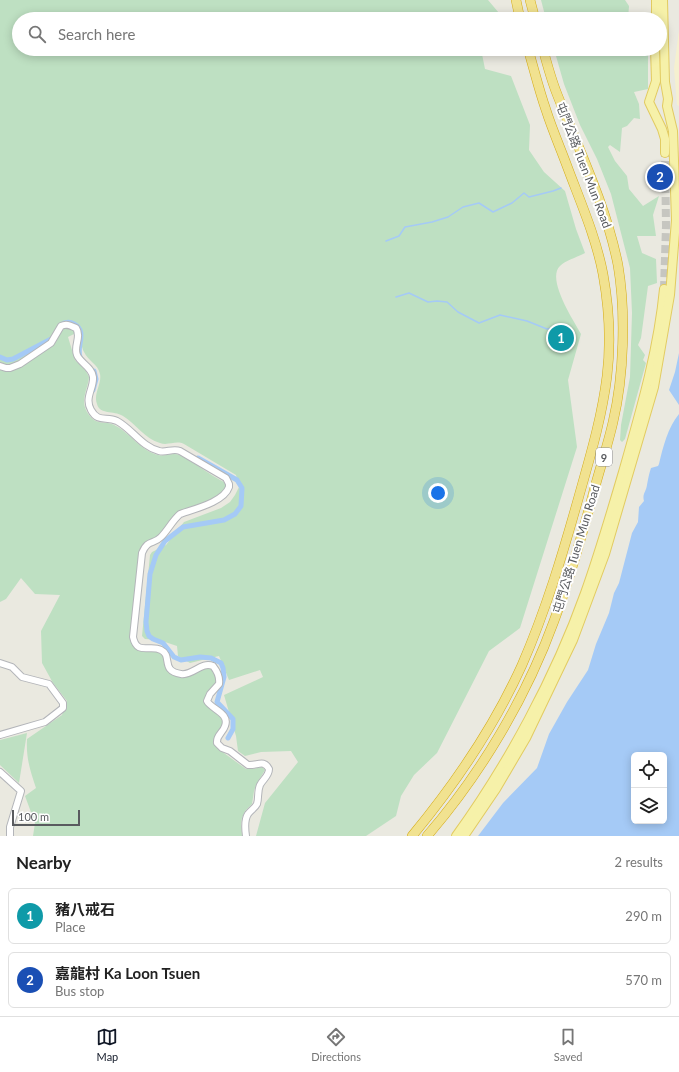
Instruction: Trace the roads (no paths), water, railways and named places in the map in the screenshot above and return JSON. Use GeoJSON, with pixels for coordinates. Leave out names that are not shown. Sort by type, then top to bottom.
{"type":"FeatureCollection","features":[{"type":"Feature","properties":{"kind":"highway"},"geometry":{"type":"LineString","coordinates":[[516,0],[519,12]]}},
{"type":"Feature","properties":{"kind":"highway"},"geometry":{"type":"LineString","coordinates":[[530,0],[533,12]]}},
{"type":"Feature","properties":{"kind":"highway","name":"屯門公路 Tuen Mun Road"},"geometry":{"type":"LineString","coordinates":[[412,836],[436,808],[472,756],[499,710],[521,666],[540,620],[570,528],[601,412],[607,375],[608,313],[603,274],[597,248],[546,111],[530,56]]}},
{"type":"Feature","properties":{"kind":"highway","name":"屯門公路 Tuen Mun Road"},"geometry":{"type":"LineString","coordinates":[[427,836],[482,763],[510,717],[554,623],[570,576],[588,513],[615,412],[621,373],[623,343],[618,267],[608,225],[594,182],[556,91],[545,56]]}},
{"type":"Feature","properties":{"kind":"main road"},"geometry":{"type":"LineString","coordinates":[[656,0],[656,12]]}},
{"type":"Feature","properties":{"kind":"main road"},"geometry":{"type":"LineString","coordinates":[[663,0],[663,12]]}},
{"type":"Feature","properties":{"kind":"main road"},"geometry":{"type":"LineString","coordinates":[[655,56],[656,77],[649,102],[662,129],[665,139],[665,153]]}},
{"type":"Feature","properties":{"kind":"main road"},"geometry":{"type":"LineString","coordinates":[[456,836],[497,776],[520,735],[567,638],[584,594],[654,387],[670,295],[676,220],[673,131],[667,106],[665,56]]}},
{"type":"Feature","properties":{"kind":"main road"},"geometry":{"type":"LineString","coordinates":[[652,93],[660,91],[667,96]]}},
{"type":"Feature","properties":{"kind":"main road"},"geometry":{"type":"LineString","coordinates":[[652,108],[658,110],[667,106]]}},
{"type":"Feature","properties":{"kind":"main road"},"geometry":{"type":"LineString","coordinates":[[464,836],[496,789],[526,738],[574,640],[605,554],[634,447],[656,344],[664,289]]}},
{"type":"Feature","properties":{"kind":"street"},"geometry":{"type":"LineString","coordinates":[[0,366],[10,368],[20,364],[51,343],[61,326],[67,324],[76,328],[79,334],[76,353],[78,358],[89,368],[93,376],[88,400],[90,409],[94,415],[99,418],[116,421],[146,445],[154,449],[163,452],[176,450],[180,451],[226,478],[228,481],[229,487],[224,495],[217,500],[180,514],[160,538],[148,543],[145,547],[142,553],[133,637],[135,644],[140,647],[162,650],[166,655],[168,667],[175,673],[188,674],[208,664],[213,666],[216,670],[219,678],[219,684],[210,693],[207,701],[219,711],[225,721],[225,727],[217,737],[217,743],[248,765],[263,763],[269,769],[258,792],[258,801],[256,806],[248,814],[246,819],[246,836]]}},
{"type":"Feature","properties":{"kind":"street"},"geometry":{"type":"LineString","coordinates":[[0,663],[12,667],[22,677],[49,684],[62,703],[63,708],[45,722],[0,735]]}},
{"type":"Feature","properties":{"kind":"street"},"geometry":{"type":"LineString","coordinates":[[0,772],[21,791],[10,827],[10,836]]}},
{"type":"Feature","properties":{"kind":"water"},"geometry":{"type":"Polygon","coordinates":[[[679,353],[679,405],[669,390],[679,353]]]}},
{"type":"Feature","properties":{"kind":"water"},"geometry":{"type":"Polygon","coordinates":[[[679,414],[679,836],[478,836],[503,803],[537,768],[549,734],[567,702],[588,670],[596,644],[609,613],[614,593],[619,583],[632,533],[638,522],[639,507],[644,501],[644,495],[651,468],[658,466],[659,464],[666,438],[679,414]]]}},
{"type":"Feature","properties":{"kind":"waterway"},"geometry":{"type":"LineString","coordinates":[[386,241],[399,236],[405,227],[432,222],[448,217],[463,207],[479,203],[493,212],[512,203],[524,193],[529,197],[561,188]]}},
{"type":"Feature","properties":{"kind":"waterway"},"geometry":{"type":"LineString","coordinates":[[396,297],[409,293],[428,302],[447,302],[458,312],[479,323],[500,315],[527,321],[547,329],[555,328],[566,332]]}},
{"type":"Feature","properties":{"kind":"waterway"},"geometry":{"type":"LineString","coordinates":[[61,325],[70,322],[78,327],[81,335],[79,352],[80,357]]}},
{"type":"Feature","properties":{"kind":"waterway"},"geometry":{"type":"LineString","coordinates":[[0,357],[7,360],[13,359],[53,338]]}},
{"type":"Feature","properties":{"kind":"waterway"},"geometry":{"type":"LineString","coordinates":[[93,390],[96,379],[94,371]]}},
{"type":"Feature","properties":{"kind":"waterway"},"geometry":{"type":"LineString","coordinates":[[198,458],[237,480],[242,488],[241,506],[235,514],[224,520],[183,527],[165,541],[156,555],[150,574],[146,622],[149,636],[163,643],[174,657],[181,660],[200,657],[211,658],[221,663],[224,677],[217,702],[233,719],[233,729],[228,738]]}},
{"type":"Feature","properties":{"kind":"tunnel"},"geometry":{"type":"LineString","coordinates":[[664,289],[666,226],[665,153]]}},
{"type":"Feature","properties":{"kind":"place","name":"嘉龍村 Ka Loon Tsuen"},"geometry":{"type":"Point","coordinates":[660,177]}},
{"type":"Feature","properties":{"kind":"place","name":"豬八戒石"},"geometry":{"type":"Point","coordinates":[561,338]}}]}
